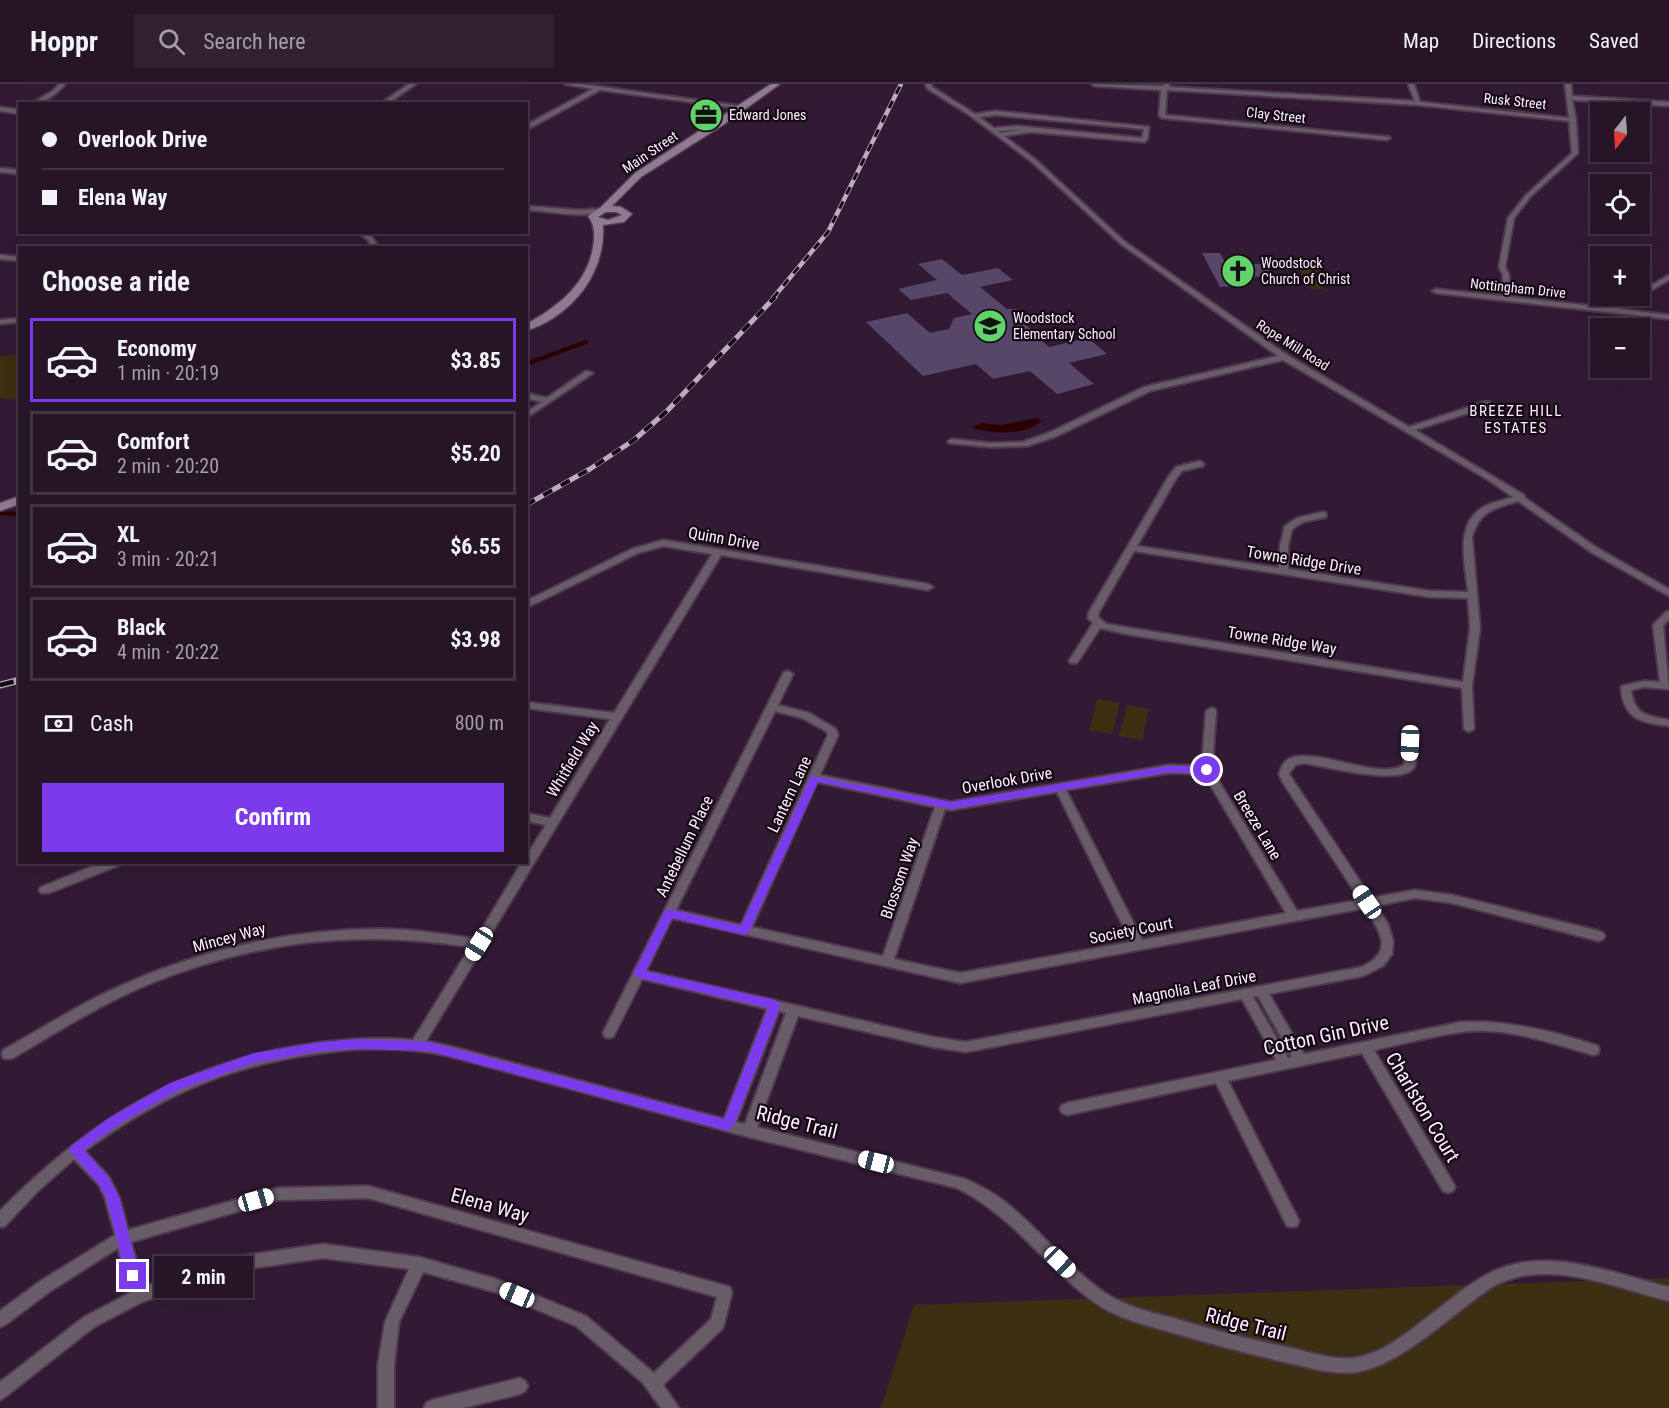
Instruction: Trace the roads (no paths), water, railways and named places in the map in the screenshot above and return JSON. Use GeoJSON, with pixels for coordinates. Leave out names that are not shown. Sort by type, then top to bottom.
{"type":"FeatureCollection","features":[{"type":"Feature","properties":{"kind":"main road","name":"Main Street"},"geometry":{"type":"LineString","coordinates":[[599,215],[625,188],[651,166],[776,84]]}},
{"type":"Feature","properties":{"kind":"main road","name":"Main Street"},"geometry":{"type":"LineString","coordinates":[[625,188],[618,206],[625,212]]}},
{"type":"Feature","properties":{"kind":"main road"},"geometry":{"type":"LineString","coordinates":[[528,327],[558,309],[579,290],[593,268],[601,243],[609,229],[626,216],[625,212],[599,215]]}},
{"type":"Feature","properties":{"kind":"main road"},"geometry":{"type":"LineString","coordinates":[[599,215],[619,221]]}},
{"type":"Feature","properties":{"kind":"main road"},"geometry":{"type":"LineString","coordinates":[[599,215],[601,243]]}},
{"type":"Feature","properties":{"kind":"main road"},"geometry":{"type":"LineString","coordinates":[[0,507],[18,501]]}},
{"type":"Feature","properties":{"kind":"street"},"geometry":{"type":"LineString","coordinates":[[37,102],[56,91],[62,84]]}},
{"type":"Feature","properties":{"kind":"street"},"geometry":{"type":"LineString","coordinates":[[385,102],[413,84]]}},
{"type":"Feature","properties":{"kind":"street"},"geometry":{"type":"LineString","coordinates":[[568,84],[744,107]]}},
{"type":"Feature","properties":{"kind":"street","name":"Rope Mill Road"},"geometry":{"type":"LineString","coordinates":[[928,84],[930,88],[974,116],[1034,161],[1123,243],[1284,357],[1410,429],[1521,497],[1594,550],[1669,593]]}},
{"type":"Feature","properties":{"kind":"street","name":"Rusk Street"},"geometry":{"type":"LineString","coordinates":[[1095,84],[1166,87],[1359,103],[1418,103],[1573,120]]}},
{"type":"Feature","properties":{"kind":"street"},"geometry":{"type":"LineString","coordinates":[[1411,84],[1418,103]]}},
{"type":"Feature","properties":{"kind":"street"},"geometry":{"type":"LineString","coordinates":[[1506,299],[1506,275],[1502,267],[1511,218],[1528,196],[1575,153],[1568,84]]}},
{"type":"Feature","properties":{"kind":"street","name":"Clay Street"},"geometry":{"type":"LineString","coordinates":[[1166,87],[1162,116],[1387,138]]}},
{"type":"Feature","properties":{"kind":"street"},"geometry":{"type":"LineString","coordinates":[[528,127],[599,88]]}},
{"type":"Feature","properties":{"kind":"street"},"geometry":{"type":"LineString","coordinates":[[1570,98],[1669,104]]}},
{"type":"Feature","properties":{"kind":"street"},"geometry":{"type":"LineString","coordinates":[[0,110],[18,111]]}},
{"type":"Feature","properties":{"kind":"street"},"geometry":{"type":"LineString","coordinates":[[974,116],[996,112],[1147,128],[1144,140],[1018,128],[993,130]]}},
{"type":"Feature","properties":{"kind":"street"},"geometry":{"type":"LineString","coordinates":[[999,135],[1031,130]]}},
{"type":"Feature","properties":{"kind":"street"},"geometry":{"type":"LineString","coordinates":[[0,170],[18,172]]}},
{"type":"Feature","properties":{"kind":"street"},"geometry":{"type":"LineString","coordinates":[[528,208],[599,215]]}},
{"type":"Feature","properties":{"kind":"street"},"geometry":{"type":"LineString","coordinates":[[363,234],[371,239],[375,246]]}},
{"type":"Feature","properties":{"kind":"street"},"geometry":{"type":"LineString","coordinates":[[0,257],[18,259]]}},
{"type":"Feature","properties":{"kind":"street"},"geometry":{"type":"LineString","coordinates":[[1650,289],[1669,278]]}},
{"type":"Feature","properties":{"kind":"street","name":"Nottingham Drive"},"geometry":{"type":"LineString","coordinates":[[1436,291],[1669,317]]}},
{"type":"Feature","properties":{"kind":"street"},"geometry":{"type":"LineString","coordinates":[[1613,310],[1620,306]]}},
{"type":"Feature","properties":{"kind":"street"},"geometry":{"type":"LineString","coordinates":[[0,322],[18,320]]}},
{"type":"Feature","properties":{"kind":"street"},"geometry":{"type":"LineString","coordinates":[[952,441],[990,445],[1024,444],[1054,434],[1147,389],[1284,357]]}},
{"type":"Feature","properties":{"kind":"street"},"geometry":{"type":"LineString","coordinates":[[528,415],[589,373]]}},
{"type":"Feature","properties":{"kind":"street"},"geometry":{"type":"LineString","coordinates":[[528,396],[548,401]]}},
{"type":"Feature","properties":{"kind":"street"},"geometry":{"type":"LineString","coordinates":[[1410,429],[1487,404]]}},
{"type":"Feature","properties":{"kind":"street"},"geometry":{"type":"LineString","coordinates":[[1074,661],[1098,623],[1093,618],[1094,612],[1173,476],[1179,469],[1200,464]]}},
{"type":"Feature","properties":{"kind":"street"},"geometry":{"type":"LineString","coordinates":[[1469,729],[1467,686],[1475,628],[1468,537],[1473,520],[1479,513],[1521,497]]}},
{"type":"Feature","properties":{"kind":"street"},"geometry":{"type":"LineString","coordinates":[[1283,571],[1284,546],[1288,528],[1300,520],[1323,515]]}},
{"type":"Feature","properties":{"kind":"street","name":"Quinn Drive"},"geometry":{"type":"LineString","coordinates":[[528,603],[651,545],[670,544],[928,587]]}},
{"type":"Feature","properties":{"kind":"street","name":"Towne Ridge Drive"},"geometry":{"type":"LineString","coordinates":[[1132,548],[1430,594],[1472,595]]}},
{"type":"Feature","properties":{"kind":"street","name":"Whitfield Way"},"geometry":{"type":"LineString","coordinates":[[528,863],[718,552]]}},
{"type":"Feature","properties":{"kind":"street"},"geometry":{"type":"LineString","coordinates":[[1669,614],[1658,625],[1667,686],[1644,684],[1626,688],[1626,702],[1640,718],[1669,723]]}},
{"type":"Feature","properties":{"kind":"street","name":"Towne Ridge Way"},"geometry":{"type":"LineString","coordinates":[[1098,623],[1126,631],[1467,686]]}},
{"type":"Feature","properties":{"kind":"street","name":"Antebellum Place"},"geometry":{"type":"LineString","coordinates":[[609,1033],[788,674]]}},
{"type":"Feature","properties":{"kind":"street"},"geometry":{"type":"LineString","coordinates":[[528,705],[617,717]]}},
{"type":"Feature","properties":{"kind":"street","name":"Lantern Lane"},"geometry":{"type":"LineString","coordinates":[[744,931],[831,742],[831,729],[805,715],[772,707]]}},
{"type":"Feature","properties":{"kind":"street"},"geometry":{"type":"LineString","coordinates":[[1207,770],[1211,711]]}},
{"type":"Feature","properties":{"kind":"street","name":"Magnolia Leaf Drive"},"geometry":{"type":"LineString","coordinates":[[639,974],[933,1042],[966,1047],[1363,971],[1377,966],[1388,953],[1389,946],[1382,924],[1284,774],[1289,763],[1295,759],[1383,772],[1400,772],[1410,765],[1410,743]]}},
{"type":"Feature","properties":{"kind":"street","name":"Overlook Drive"},"geometry":{"type":"LineString","coordinates":[[814,778],[941,805],[962,805],[1169,769],[1207,770]]}},
{"type":"Feature","properties":{"kind":"street","name":"Breeze Lane"},"geometry":{"type":"LineString","coordinates":[[1207,770],[1294,916]]}},
{"type":"Feature","properties":{"kind":"street"},"geometry":{"type":"LineString","coordinates":[[1060,788],[1139,945]]}},
{"type":"Feature","properties":{"kind":"street","name":"Blossom Way"},"geometry":{"type":"LineString","coordinates":[[887,962],[941,805]]}},
{"type":"Feature","properties":{"kind":"street"},"geometry":{"type":"LineString","coordinates":[[528,817],[553,822]]}},
{"type":"Feature","properties":{"kind":"street"},"geometry":{"type":"LineString","coordinates":[[45,890],[111,864]]}},
{"type":"Feature","properties":{"kind":"street","name":"Whitfield Way"},"geometry":{"type":"LineString","coordinates":[[417,1045],[528,864]]}},
{"type":"Feature","properties":{"kind":"street","name":"Society Court"},"geometry":{"type":"LineString","coordinates":[[669,914],[960,978],[1415,894],[1439,896],[1599,936]]}},
{"type":"Feature","properties":{"kind":"street","name":"Mincey Way"},"geometry":{"type":"LineString","coordinates":[[8,1054],[100,1002],[141,983],[179,968],[259,945],[296,938],[371,932],[423,934],[479,944]]}},
{"type":"Feature","properties":{"kind":"street"},"geometry":{"type":"LineString","coordinates":[[1261,991],[1301,1060]]}},
{"type":"Feature","properties":{"kind":"street"},"geometry":{"type":"LineString","coordinates":[[1245,994],[1285,1064]]}},
{"type":"Feature","properties":{"kind":"street"},"geometry":{"type":"LineString","coordinates":[[728,1125],[775,1005]]}},
{"type":"Feature","properties":{"kind":"street"},"geometry":{"type":"LineString","coordinates":[[749,1131],[794,1009]]}},
{"type":"Feature","properties":{"kind":"street","name":"Cotton Gin Drive"},"geometry":{"type":"LineString","coordinates":[[1067,1109],[1461,1027],[1481,1025],[1509,1028],[1593,1050]]}},
{"type":"Feature","properties":{"kind":"street","name":"Ridge Trail"},"geometry":{"type":"LineString","coordinates":[[0,1221],[47,1172],[75,1150],[114,1122],[175,1087],[254,1058],[322,1047],[358,1044],[417,1045],[960,1183],[975,1189],[993,1201],[1081,1282],[1113,1305],[1203,1335],[1328,1363],[1356,1365],[1378,1356],[1411,1340],[1499,1275],[1532,1267],[1576,1269],[1669,1294]]}},
{"type":"Feature","properties":{"kind":"street","name":"Charlston Court"},"geometry":{"type":"LineString","coordinates":[[1365,1047],[1448,1186]]}},
{"type":"Feature","properties":{"kind":"street"},"geometry":{"type":"LineString","coordinates":[[1219,1077],[1292,1221]]}},
{"type":"Feature","properties":{"kind":"street"},"geometry":{"type":"LineString","coordinates":[[75,1150],[104,1181],[112,1197],[138,1296]]}},
{"type":"Feature","properties":{"kind":"street","name":"Elena Way"},"geometry":{"type":"LineString","coordinates":[[0,1320],[44,1287],[124,1237],[278,1194],[368,1192],[725,1292],[718,1323],[653,1384]]}},
{"type":"Feature","properties":{"kind":"street"},"geometry":{"type":"LineString","coordinates":[[0,1392],[89,1322],[138,1296],[234,1264],[323,1251],[419,1264],[496,1286],[581,1321],[653,1384],[671,1408]]}},
{"type":"Feature","properties":{"kind":"street"},"geometry":{"type":"LineString","coordinates":[[386,1408],[386,1365],[393,1322],[419,1264]]}},
{"type":"Feature","properties":{"kind":"street"},"geometry":{"type":"LineString","coordinates":[[432,1408],[520,1386]]}},
{"type":"Feature","properties":{"kind":"waterway"},"geometry":{"type":"LineString","coordinates":[[528,363],[586,342]]}},
{"type":"Feature","properties":{"kind":"waterway"},"geometry":{"type":"LineString","coordinates":[[0,513],[18,514]]}},
{"type":"Feature","properties":{"kind":"railway"},"geometry":{"type":"LineString","coordinates":[[773,298],[828,232],[901,84]]}},
{"type":"Feature","properties":{"kind":"railway"},"geometry":{"type":"LineString","coordinates":[[528,504],[590,469],[634,440],[667,411],[775,297]]}},
{"type":"Feature","properties":{"kind":"railway"},"geometry":{"type":"LineString","coordinates":[[0,685],[18,680]]}},
{"type":"Feature","properties":{"kind":"place","name":"Edward Jones"},"geometry":{"type":"Point","coordinates":[706,115]}},
{"type":"Feature","properties":{"kind":"place","name":"Woodstock Church of Christ"},"geometry":{"type":"Point","coordinates":[1238,271]}},
{"type":"Feature","properties":{"kind":"place","name":"Woodstock Elementary School"},"geometry":{"type":"Point","coordinates":[990,326]}},
{"type":"Feature","properties":{"kind":"district","name":"BREEZE HILL ESTATES"},"geometry":{"type":"Point","coordinates":[1516,420]}}]}
